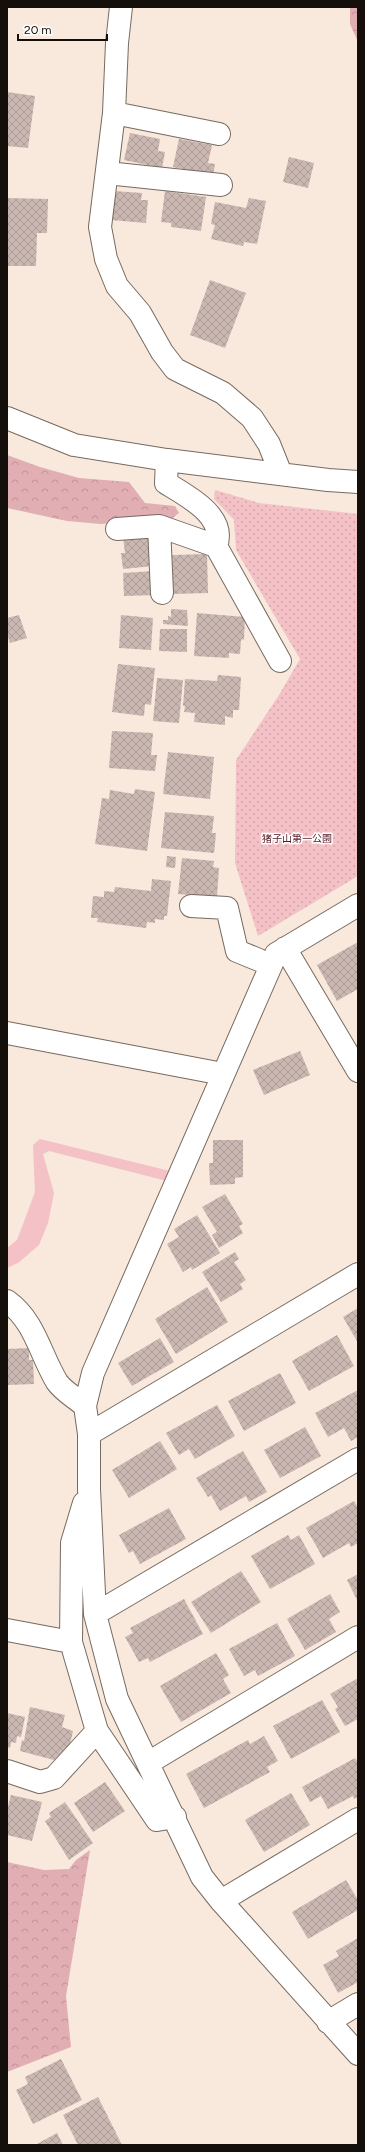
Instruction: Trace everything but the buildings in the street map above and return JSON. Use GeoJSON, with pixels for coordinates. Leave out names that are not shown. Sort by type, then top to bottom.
{"type":"FeatureCollection","features":[{"type":"Feature","properties":{"kind":"street"},"geometry":{"type":"LineString","coordinates":[[121,7],[117,43],[114,113],[100,226],[106,259],[117,286],[140,313],[162,352],[175,369],[223,393],[252,418],[269,444],[281,474]]}},
{"type":"Feature","properties":{"kind":"street"},"geometry":{"type":"LineString","coordinates":[[114,113],[219,134]]}},
{"type":"Feature","properties":{"kind":"street"},"geometry":{"type":"LineString","coordinates":[[107,173],[221,185]]}},
{"type":"Feature","properties":{"kind":"street"},"geometry":{"type":"LineString","coordinates":[[7,418],[74,445],[167,460],[358,482]]}},
{"type":"Feature","properties":{"kind":"street"},"geometry":{"type":"LineString","coordinates":[[167,460],[166,483],[189,497],[209,514],[217,526],[220,536],[216,546]]}},
{"type":"Feature","properties":{"kind":"street"},"geometry":{"type":"LineString","coordinates":[[159,526],[162,593]]}},
{"type":"Feature","properties":{"kind":"street"},"geometry":{"type":"LineString","coordinates":[[117,529],[159,526],[216,546],[280,661]]}},
{"type":"Feature","properties":{"kind":"street"},"geometry":{"type":"LineString","coordinates":[[191,906],[228,908],[237,951],[259,959],[276,954],[358,905]]}},
{"type":"Feature","properties":{"kind":"street"},"geometry":{"type":"LineString","coordinates":[[286,948],[358,1071]]}},
{"type":"Feature","properties":{"kind":"street"},"geometry":{"type":"LineString","coordinates":[[259,959],[223,1074],[93,1373],[85,1406],[89,1434],[89,1489],[95,1614],[117,1699],[202,1877],[221,1901],[358,2054]]}},
{"type":"Feature","properties":{"kind":"street"},"geometry":{"type":"LineString","coordinates":[[7,1033],[223,1074]]}},
{"type":"Feature","properties":{"kind":"street"},"geometry":{"type":"LineString","coordinates":[[89,1434],[358,1274]]}},
{"type":"Feature","properties":{"kind":"street"},"geometry":{"type":"LineString","coordinates":[[7,1301],[15,1306],[31,1326],[58,1383],[85,1406]]}},
{"type":"Feature","properties":{"kind":"street"},"geometry":{"type":"LineString","coordinates":[[95,1614],[358,1459]]}},
{"type":"Feature","properties":{"kind":"street"},"geometry":{"type":"LineString","coordinates":[[89,1489],[72,1544],[71,1642],[97,1731],[158,1820],[175,1818]]}},
{"type":"Feature","properties":{"kind":"street"},"geometry":{"type":"LineString","coordinates":[[7,1630],[71,1642]]}},
{"type":"Feature","properties":{"kind":"street"},"geometry":{"type":"LineString","coordinates":[[148,1763],[358,1637]]}},
{"type":"Feature","properties":{"kind":"street"},"geometry":{"type":"LineString","coordinates":[[7,1771],[40,1782],[54,1778],[97,1731]]}},
{"type":"Feature","properties":{"kind":"street"},"geometry":{"type":"LineString","coordinates":[[221,1901],[358,1819]]}},
{"type":"Feature","properties":{"kind":"street"},"geometry":{"type":"LineString","coordinates":[[328,2022],[358,2004]]}},
{"type":"Feature","properties":{"kind":"green space"},"geometry":{"type":"Polygon","coordinates":[[[350,7],[358,7],[358,42],[350,24],[350,7]]]}},
{"type":"Feature","properties":{"kind":"green space"},"geometry":{"type":"Polygon","coordinates":[[[7,455],[40,467],[79,478],[129,482],[145,503],[175,506],[179,513],[171,519],[158,521],[101,524],[67,521],[7,508],[7,455]]]}},
{"type":"Feature","properties":{"kind":"green space","name":"猪子山第一公園"},"geometry":{"type":"Polygon","coordinates":[[[215,490],[259,503],[358,514],[358,876],[258,936],[235,863],[236,760],[279,695],[300,659],[236,550],[234,520],[214,499],[215,490]]]}},
{"type":"Feature","properties":{"kind":"green space"},"geometry":{"type":"Polygon","coordinates":[[[40,1139],[170,1171],[167,1181],[49,1151],[43,1154],[54,1193],[48,1223],[39,1245],[18,1263],[7,1268],[7,1248],[17,1240],[35,1192],[33,1145],[40,1139]]]}},
{"type":"Feature","properties":{"kind":"green space"},"geometry":{"type":"Polygon","coordinates":[[[90,1850],[66,1996],[71,2047],[7,2072],[7,1862],[44,1870],[69,1869],[76,1860],[90,1850]]]}}]}
